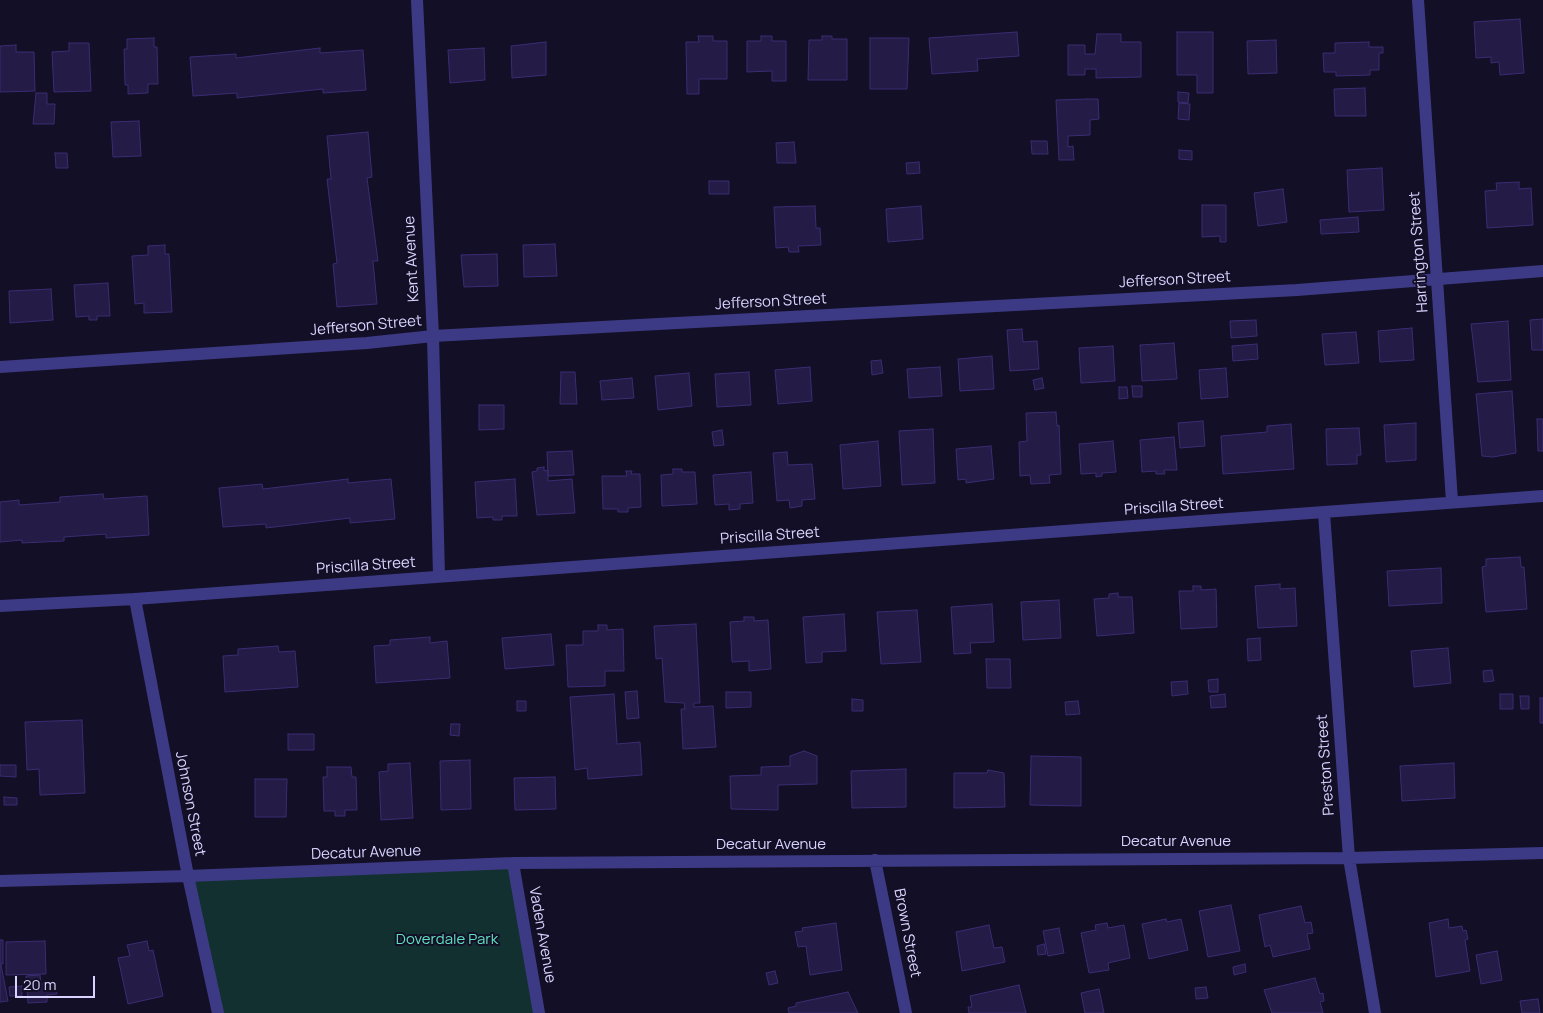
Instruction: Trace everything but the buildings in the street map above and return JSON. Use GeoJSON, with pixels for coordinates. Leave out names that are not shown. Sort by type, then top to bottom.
{"type":"FeatureCollection","features":[{"type":"Feature","properties":{"kind":"street","name":"Kent Avenue"},"geometry":{"type":"LineString","coordinates":[[417,0],[433,336],[439,576]]}},
{"type":"Feature","properties":{"kind":"street","name":"Harrington Street"},"geometry":{"type":"LineString","coordinates":[[1418,0],[1452,501]]}},
{"type":"Feature","properties":{"kind":"street","name":"Jefferson Street"},"geometry":{"type":"LineString","coordinates":[[0,367],[367,344],[433,336],[1287,290],[1543,271]]}},
{"type":"Feature","properties":{"kind":"street","name":"Priscilla Street"},"geometry":{"type":"LineString","coordinates":[[0,606],[135,599],[1324,513],[1452,501],[1543,496]]}},
{"type":"Feature","properties":{"kind":"street","name":"Preston Street"},"geometry":{"type":"LineString","coordinates":[[1324,513],[1349,858],[1375,1013]]}},
{"type":"Feature","properties":{"kind":"street","name":"Johnson Street"},"geometry":{"type":"LineString","coordinates":[[135,599],[188,876],[218,1013]]}},
{"type":"Feature","properties":{"kind":"street","name":"Decatur Avenue"},"geometry":{"type":"LineString","coordinates":[[0,881],[188,876],[513,863],[1349,858],[1543,853]]}},
{"type":"Feature","properties":{"kind":"street","name":"Brown Street"},"geometry":{"type":"LineString","coordinates":[[875,860],[906,1013]]}},
{"type":"Feature","properties":{"kind":"street","name":"Vaden Avenue"},"geometry":{"type":"LineString","coordinates":[[513,863],[539,1013]]}},
{"type":"Feature","properties":{"kind":"green space","name":"Doverdale Park"},"geometry":{"type":"Polygon","coordinates":[[[513,863],[539,1013],[217,1013],[188,876],[513,863]]]}}]}
